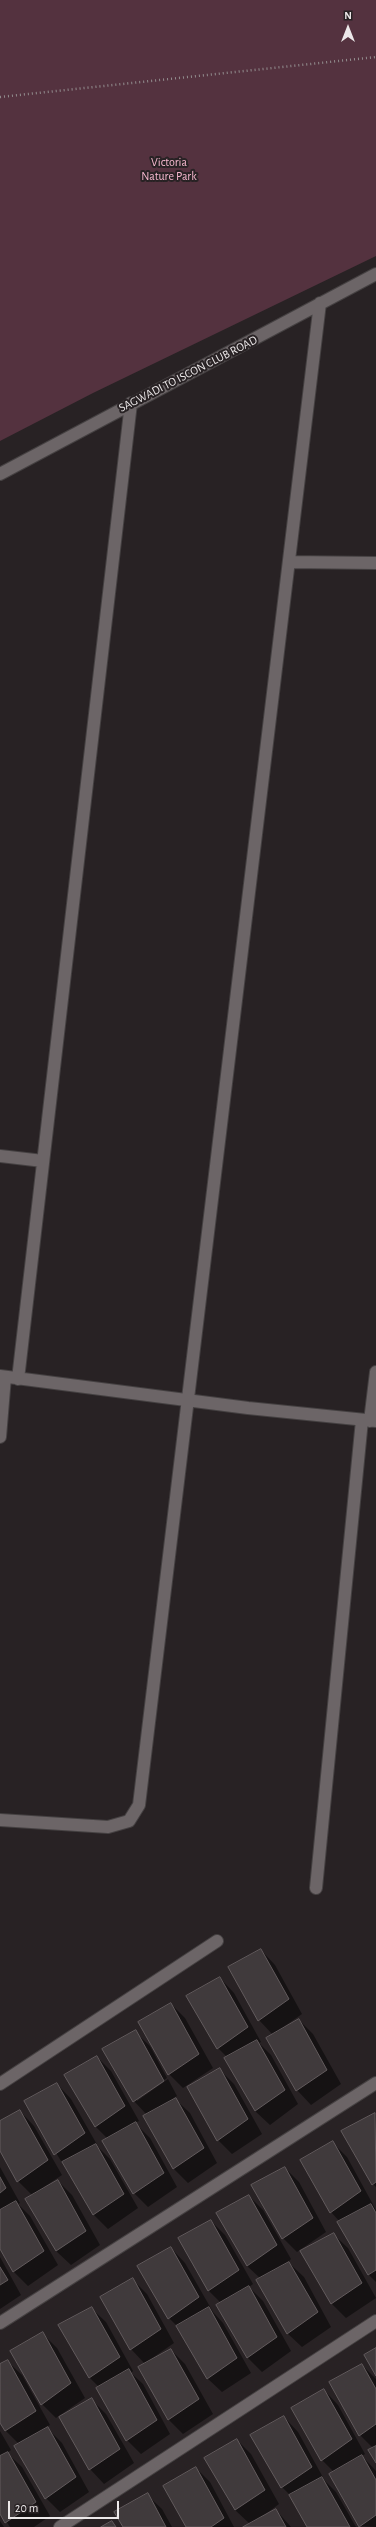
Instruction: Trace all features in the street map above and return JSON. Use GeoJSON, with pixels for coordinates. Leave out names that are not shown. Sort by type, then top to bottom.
{"type":"FeatureCollection","features":[{"type":"Feature","properties":{"kind":"street","name":"SAGWADI TO ISCON CLUB ROAD"},"geometry":{"type":"LineString","coordinates":[[0,474],[376,274]]}},
{"type":"Feature","properties":{"kind":"street"},"geometry":{"type":"LineString","coordinates":[[0,1820],[108,1827],[129,1820],[138,1805],[320,303]]}},
{"type":"Feature","properties":{"kind":"street"},"geometry":{"type":"LineString","coordinates":[[18,1378],[131,403]]}},
{"type":"Feature","properties":{"kind":"street"},"geometry":{"type":"LineString","coordinates":[[289,562],[376,563]]}},
{"type":"Feature","properties":{"kind":"street"},"geometry":{"type":"LineString","coordinates":[[0,1156],[43,1161]]}},
{"type":"Feature","properties":{"kind":"street"},"geometry":{"type":"LineString","coordinates":[[316,1888],[369,1421],[376,1372]]}},
{"type":"Feature","properties":{"kind":"street"},"geometry":{"type":"LineString","coordinates":[[0,1437],[2,1376],[188,1401],[369,1421]]}},
{"type":"Feature","properties":{"kind":"street"},"geometry":{"type":"LineString","coordinates":[[0,2084],[217,1940]]}},
{"type":"Feature","properties":{"kind":"street"},"geometry":{"type":"LineString","coordinates":[[0,2323],[376,2083]]}},
{"type":"Feature","properties":{"kind":"street"},"geometry":{"type":"LineString","coordinates":[[60,2527],[376,2321]]}},
{"type":"Feature","properties":{"kind":"path"},"geometry":{"type":"LineString","coordinates":[[0,97],[376,57]]}},
{"type":"Feature","properties":{"kind":"green space","name":"Victoria Nature Park"},"geometry":{"type":"Polygon","coordinates":[[[0,0],[376,0],[376,256],[93,393],[0,441],[0,0]]]}},
{"type":"Feature","properties":{"kind":"building"},"geometry":{"type":"Polygon","coordinates":[[[261,1949],[289,1999],[258,2021],[228,1967],[261,1949]]]}},
{"type":"Feature","properties":{"kind":"building"},"geometry":{"type":"Polygon","coordinates":[[[220,1977],[248,2027],[217,2049],[186,1996],[220,1977]]]}},
{"type":"Feature","properties":{"kind":"building"},"geometry":{"type":"Polygon","coordinates":[[[171,2003],[199,2054],[168,2075],[138,2022],[171,2003]]]}},
{"type":"Feature","properties":{"kind":"building"},"geometry":{"type":"Polygon","coordinates":[[[299,2019],[327,2070],[296,2091],[266,2038],[299,2019]]]}},
{"type":"Feature","properties":{"kind":"building"},"geometry":{"type":"Polygon","coordinates":[[[136,2030],[164,2081],[133,2102],[102,2049],[136,2030]]]}},
{"type":"Feature","properties":{"kind":"building"},"geometry":{"type":"Polygon","coordinates":[[[257,2040],[285,2090],[255,2111],[224,2058],[257,2040]]]}},
{"type":"Feature","properties":{"kind":"building"},"geometry":{"type":"Polygon","coordinates":[[[97,2056],[125,2106],[95,2127],[64,2075],[97,2056]]]}},
{"type":"Feature","properties":{"kind":"building"},"geometry":{"type":"Polygon","coordinates":[[[220,2068],[248,2119],[217,2141],[187,2087],[220,2068]]]}},
{"type":"Feature","properties":{"kind":"building"},"geometry":{"type":"Polygon","coordinates":[[[57,2083],[85,2133],[54,2155],[24,2101],[57,2083]]]}},
{"type":"Feature","properties":{"kind":"building"},"geometry":{"type":"Polygon","coordinates":[[[176,2098],[204,2148],[173,2169],[143,2116],[176,2098]]]}},
{"type":"Feature","properties":{"kind":"building"},"geometry":{"type":"Polygon","coordinates":[[[20,2110],[48,2160],[17,2182],[0,2151],[0,2121],[20,2110]]]}},
{"type":"Feature","properties":{"kind":"building"},"geometry":{"type":"Polygon","coordinates":[[[375,2113],[376,2182],[372,2185],[341,2131],[375,2113]]]}},
{"type":"Feature","properties":{"kind":"building"},"geometry":{"type":"Polygon","coordinates":[[[136,2122],[164,2173],[133,2194],[102,2141],[136,2122]]]}},
{"type":"Feature","properties":{"kind":"building"},"geometry":{"type":"Polygon","coordinates":[[[333,2141],[361,2191],[330,2213],[300,2160],[333,2141]]]}},
{"type":"Feature","properties":{"kind":"building"},"geometry":{"type":"Polygon","coordinates":[[[96,2144],[124,2194],[93,2215],[62,2162],[96,2144]]]}},
{"type":"Feature","properties":{"kind":"building"},"geometry":{"type":"Polygon","coordinates":[[[285,2167],[313,2218],[282,2239],[251,2185],[285,2167]]]}},
{"type":"Feature","properties":{"kind":"building"},"geometry":{"type":"Polygon","coordinates":[[[0,2177],[6,2188],[0,2193],[0,2177]]]}},
{"type":"Feature","properties":{"kind":"building"},"geometry":{"type":"Polygon","coordinates":[[[58,2180],[86,2231],[56,2251],[25,2199],[58,2180]]]}},
{"type":"Feature","properties":{"kind":"building"},"geometry":{"type":"Polygon","coordinates":[[[249,2195],[277,2245],[247,2266],[216,2213],[249,2195]]]}},
{"type":"Feature","properties":{"kind":"building"},"geometry":{"type":"Polygon","coordinates":[[[16,2201],[44,2251],[13,2272],[0,2249],[0,2210],[16,2201]]]}},
{"type":"Feature","properties":{"kind":"building"},"geometry":{"type":"Polygon","coordinates":[[[371,2204],[376,2213],[376,2270],[368,2275],[337,2222],[371,2204]]]}},
{"type":"Feature","properties":{"kind":"building"},"geometry":{"type":"Polygon","coordinates":[[[211,2220],[239,2270],[208,2291],[178,2238],[211,2220]]]}},
{"type":"Feature","properties":{"kind":"building"},"geometry":{"type":"Polygon","coordinates":[[[334,2233],[362,2283],[331,2304],[300,2251],[334,2233]]]}},
{"type":"Feature","properties":{"kind":"building"},"geometry":{"type":"Polygon","coordinates":[[[171,2247],[199,2297],[168,2319],[137,2266],[171,2247]]]}},
{"type":"Feature","properties":{"kind":"building"},"geometry":{"type":"Polygon","coordinates":[[[289,2262],[318,2312],[287,2334],[256,2280],[289,2262]]]}},
{"type":"Feature","properties":{"kind":"building"},"geometry":{"type":"Polygon","coordinates":[[[0,2267],[8,2280],[0,2285],[0,2267]]]}},
{"type":"Feature","properties":{"kind":"building"},"geometry":{"type":"Polygon","coordinates":[[[133,2278],[161,2329],[130,2350],[100,2297],[133,2278]]]}},
{"type":"Feature","properties":{"kind":"building"},"geometry":{"type":"Polygon","coordinates":[[[249,2286],[277,2337],[247,2358],[216,2305],[249,2286]]]}},
{"type":"Feature","properties":{"kind":"building"},"geometry":{"type":"Polygon","coordinates":[[[92,2307],[120,2357],[89,2378],[58,2325],[92,2307]]]}},
{"type":"Feature","properties":{"kind":"building"},"geometry":{"type":"Polygon","coordinates":[[[209,2307],[237,2358],[207,2379],[176,2326],[209,2307]]]}},
{"type":"Feature","properties":{"kind":"building"},"geometry":{"type":"Polygon","coordinates":[[[43,2332],[71,2383],[41,2405],[10,2351],[43,2332]]]}},
{"type":"Feature","properties":{"kind":"building"},"geometry":{"type":"Polygon","coordinates":[[[376,2348],[376,2376],[364,2355],[376,2348]]]}},
{"type":"Feature","properties":{"kind":"building"},"geometry":{"type":"Polygon","coordinates":[[[171,2349],[199,2399],[168,2420],[138,2367],[171,2349]]]}},
{"type":"Feature","properties":{"kind":"building"},"geometry":{"type":"Polygon","coordinates":[[[8,2360],[36,2411],[5,2431],[0,2423],[0,2364],[8,2360]]]}},
{"type":"Feature","properties":{"kind":"building"},"geometry":{"type":"Polygon","coordinates":[[[362,2364],[376,2389],[376,2424],[359,2436],[329,2382],[362,2364]]]}},
{"type":"Feature","properties":{"kind":"building"},"geometry":{"type":"Polygon","coordinates":[[[129,2369],[157,2420],[126,2441],[96,2388],[129,2369]]]}},
{"type":"Feature","properties":{"kind":"building"},"geometry":{"type":"Polygon","coordinates":[[[324,2389],[352,2439],[321,2461],[291,2408],[324,2389]]]}},
{"type":"Feature","properties":{"kind":"building"},"geometry":{"type":"Polygon","coordinates":[[[92,2398],[120,2449],[89,2470],[59,2417],[92,2398]]]}},
{"type":"Feature","properties":{"kind":"building"},"geometry":{"type":"Polygon","coordinates":[[[284,2416],[312,2467],[281,2488],[250,2435],[284,2416]]]}},
{"type":"Feature","properties":{"kind":"building"},"geometry":{"type":"Polygon","coordinates":[[[48,2427],[76,2477],[45,2499],[14,2446],[48,2427]]]}},
{"type":"Feature","properties":{"kind":"building"},"geometry":{"type":"Polygon","coordinates":[[[237,2439],[265,2490],[235,2510],[204,2458],[237,2439]]]}},
{"type":"Feature","properties":{"kind":"building"},"geometry":{"type":"Polygon","coordinates":[[[376,2446],[376,2463],[368,2450],[376,2446]]]}},
{"type":"Feature","properties":{"kind":"building"},"geometry":{"type":"Polygon","coordinates":[[[8,2452],[36,2502],[5,2523],[0,2514],[0,2456],[8,2452]]]}},
{"type":"Feature","properties":{"kind":"building"},"geometry":{"type":"Polygon","coordinates":[[[362,2455],[376,2480],[376,2515],[359,2527],[329,2474],[362,2455]]]}},
{"type":"Feature","properties":{"kind":"building"},"geometry":{"type":"Polygon","coordinates":[[[196,2467],[224,2518],[211,2527],[186,2527],[163,2486],[196,2467]]]}},
{"type":"Feature","properties":{"kind":"building"},"geometry":{"type":"Polygon","coordinates":[[[322,2477],[350,2527],[307,2527],[289,2495],[322,2477]]]}},
{"type":"Feature","properties":{"kind":"building"},"geometry":{"type":"Polygon","coordinates":[[[148,2493],[166,2527],[123,2527],[114,2512],[148,2493]]]}},
{"type":"Feature","properties":{"kind":"building"},"geometry":{"type":"Polygon","coordinates":[[[276,2509],[286,2527],[243,2527],[276,2509]]]}},
{"type":"Feature","properties":{"kind":"building"},"geometry":{"type":"Polygon","coordinates":[[[112,2521],[116,2527],[101,2527],[112,2521]]]}}]}
